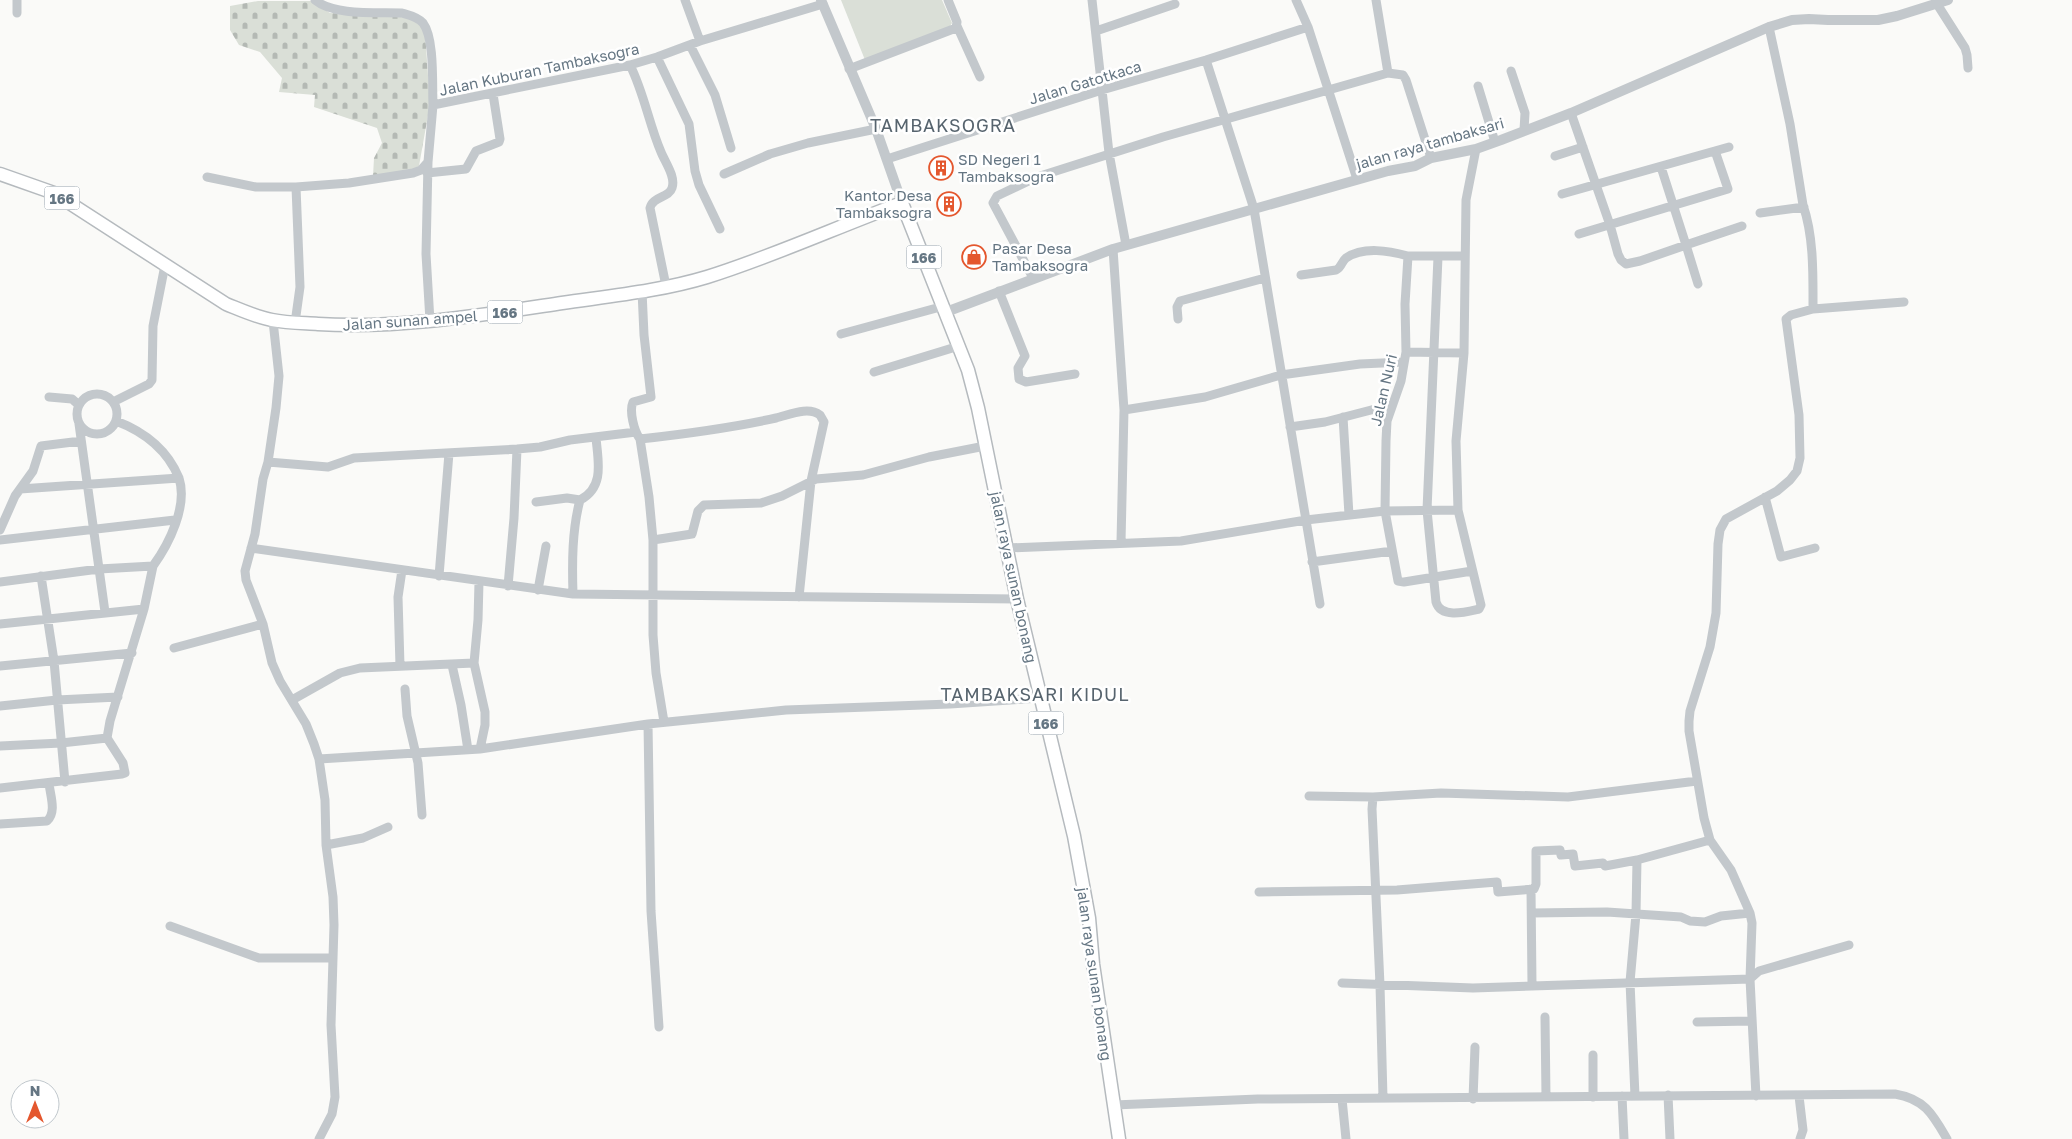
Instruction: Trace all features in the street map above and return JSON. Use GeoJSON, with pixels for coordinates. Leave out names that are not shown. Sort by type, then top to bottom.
{"type":"FeatureCollection","features":[{"type":"Feature","properties":{"kind":"main road","name":"Jalan sunan ampel"},"geometry":{"type":"LineString","coordinates":[[0,174],[54,194],[228,304],[249,314],[274,321],[337,325],[430,321],[666,286],[706,277],[774,254],[902,203]]}},
{"type":"Feature","properties":{"kind":"main road","name":"jalan raya sunan bonang"},"geometry":{"type":"LineString","coordinates":[[902,203],[968,370],[1008,548],[1017,599],[1074,836],[1089,918],[1093,964],[1119,1139]]}},
{"type":"Feature","properties":{"kind":"street"},"geometry":{"type":"LineString","coordinates":[[17,0],[18,13]]}},
{"type":"Feature","properties":{"kind":"street"},"geometry":{"type":"LineString","coordinates":[[315,0],[321,5],[336,10],[402,14],[412,16],[422,22],[427,33],[430,53],[433,105]]}},
{"type":"Feature","properties":{"kind":"street"},"geometry":{"type":"LineString","coordinates":[[685,0],[700,41]]}},
{"type":"Feature","properties":{"kind":"street"},"geometry":{"type":"LineString","coordinates":[[948,0],[958,22],[957,26],[980,77]]}},
{"type":"Feature","properties":{"kind":"street"},"geometry":{"type":"LineString","coordinates":[[1092,0],[1109,154],[1126,245]]}},
{"type":"Feature","properties":{"kind":"street"},"geometry":{"type":"LineString","coordinates":[[1296,0],[1308,27],[1357,179]]}},
{"type":"Feature","properties":{"kind":"street"},"geometry":{"type":"LineString","coordinates":[[1376,0],[1388,73]]}},
{"type":"Feature","properties":{"kind":"street","name":"jalan raya tambaksari"},"geometry":{"type":"LineString","coordinates":[[945,309],[1126,245],[1357,179],[1415,166],[1431,158],[1476,149],[1571,114],[1769,26],[1792,20],[1809,19],[1878,20],[1932,3],[1948,0]]}},
{"type":"Feature","properties":{"kind":"street"},"geometry":{"type":"LineString","coordinates":[[822,2],[876,129],[902,203]]}},
{"type":"Feature","properties":{"kind":"street","name":"Jalan Kuburan Tambaksogra"},"geometry":{"type":"LineString","coordinates":[[430,321],[426,254],[427,173],[433,105],[630,65],[822,2]]}},
{"type":"Feature","properties":{"kind":"street"},"geometry":{"type":"LineString","coordinates":[[1932,3],[1965,48],[1968,68]]}},
{"type":"Feature","properties":{"kind":"street"},"geometry":{"type":"LineString","coordinates":[[1096,31],[1175,4]]}},
{"type":"Feature","properties":{"kind":"street"},"geometry":{"type":"LineString","coordinates":[[850,69],[952,30],[957,26]]}},
{"type":"Feature","properties":{"kind":"street"},"geometry":{"type":"LineString","coordinates":[[1769,26],[1790,124],[1804,207],[1813,269],[1813,309]]}},
{"type":"Feature","properties":{"kind":"street","name":"Jalan Gatotkaca"},"geometry":{"type":"LineString","coordinates":[[886,159],[1308,27]]}},
{"type":"Feature","properties":{"kind":"street"},"geometry":{"type":"LineString","coordinates":[[690,45],[714,95],[731,148]]}},
{"type":"Feature","properties":{"kind":"street"},"geometry":{"type":"LineString","coordinates":[[657,57],[689,124],[695,171],[699,186],[720,228]]}},
{"type":"Feature","properties":{"kind":"street"},"geometry":{"type":"LineString","coordinates":[[1206,60],[1254,209],[1320,604]]}},
{"type":"Feature","properties":{"kind":"street"},"geometry":{"type":"LineString","coordinates":[[630,65],[638,81],[652,129],[670,170],[672,186],[670,192],[655,200],[650,208],[666,286]]}},
{"type":"Feature","properties":{"kind":"street"},"geometry":{"type":"LineString","coordinates":[[1511,71],[1524,113],[1524,130]]}},
{"type":"Feature","properties":{"kind":"street"},"geometry":{"type":"LineString","coordinates":[[1033,278],[993,203],[994,198],[1037,177],[1226,118],[1388,73],[1404,75],[1431,158]]}},
{"type":"Feature","properties":{"kind":"street"},"geometry":{"type":"LineString","coordinates":[[1478,86],[1495,142]]}},
{"type":"Feature","properties":{"kind":"street"},"geometry":{"type":"LineString","coordinates":[[427,173],[466,169],[476,151],[499,142],[493,94]]}},
{"type":"Feature","properties":{"kind":"street"},"geometry":{"type":"LineString","coordinates":[[1571,114],[1610,225],[1618,254],[1626,264],[1640,261],[1742,226]]}},
{"type":"Feature","properties":{"kind":"street"},"geometry":{"type":"LineString","coordinates":[[724,174],[770,154],[876,129]]}},
{"type":"Feature","properties":{"kind":"street"},"geometry":{"type":"LineString","coordinates":[[1555,156],[1583,147]]}},
{"type":"Feature","properties":{"kind":"street"},"geometry":{"type":"LineString","coordinates":[[1562,194],[1729,147]]}},
{"type":"Feature","properties":{"kind":"street"},"geometry":{"type":"LineString","coordinates":[[1438,256],[1427,510],[1433,578],[1439,609],[1453,613],[1479,609],[1481,605],[1458,510],[1456,440],[1464,353],[1466,200],[1476,149]]}},
{"type":"Feature","properties":{"kind":"street"},"geometry":{"type":"LineString","coordinates":[[1579,234],[1728,189],[1715,151]]}},
{"type":"Feature","properties":{"kind":"street"},"geometry":{"type":"LineString","coordinates":[[208,177],[256,187],[296,187],[349,183],[413,173],[421,170],[428,162]]}},
{"type":"Feature","properties":{"kind":"street"},"geometry":{"type":"LineString","coordinates":[[1661,167],[1698,284]]}},
{"type":"Feature","properties":{"kind":"street"},"geometry":{"type":"LineString","coordinates":[[295,323],[300,286],[296,187]]}},
{"type":"Feature","properties":{"kind":"street"},"geometry":{"type":"LineString","coordinates":[[1760,213],[1804,207]]}},
{"type":"Feature","properties":{"kind":"street"},"geometry":{"type":"LineString","coordinates":[[1113,249],[1124,410],[1121,542]]}},
{"type":"Feature","properties":{"kind":"street"},"geometry":{"type":"LineString","coordinates":[[1302,275],[1336,270],[1340,268],[1347,258],[1381,250],[1408,256],[1464,256]]}},
{"type":"Feature","properties":{"kind":"street","name":"Jalan Nuri"},"geometry":{"type":"LineString","coordinates":[[1408,256],[1405,304],[1406,352],[1401,381],[1387,421],[1385,511],[1398,581],[1404,582],[1433,578]]}},
{"type":"Feature","properties":{"kind":"street"},"geometry":{"type":"LineString","coordinates":[[113,402],[149,384],[152,380],[153,326],[162,263]]}},
{"type":"Feature","properties":{"kind":"street"},"geometry":{"type":"LineString","coordinates":[[1178,319],[1177,307],[1180,301],[1265,278]]}},
{"type":"Feature","properties":{"kind":"street"},"geometry":{"type":"LineString","coordinates":[[642,291],[644,335],[652,397],[638,400],[632,404],[649,497],[653,540],[652,596],[656,673],[664,722]]}},
{"type":"Feature","properties":{"kind":"street"},"geometry":{"type":"LineString","coordinates":[[999,291],[1025,356],[1018,368],[1019,379],[1026,382],[1075,374]]}},
{"type":"Feature","properties":{"kind":"street"},"geometry":{"type":"LineString","coordinates":[[1756,1096],[1750,979],[1753,932],[1750,913],[1731,870],[1710,840],[1704,818],[1689,732],[1690,711],[1708,654],[1716,613],[1720,530],[1726,519],[1784,486],[1797,471],[1800,458],[1799,415],[1786,319],[1791,315],[1813,309],[1904,302]]}},
{"type":"Feature","properties":{"kind":"street"},"geometry":{"type":"LineString","coordinates":[[841,334],[945,309]]}},
{"type":"Feature","properties":{"kind":"street"},"geometry":{"type":"LineString","coordinates":[[274,321],[279,376],[268,462],[263,479],[255,534],[245,571],[246,580],[263,624],[272,663],[280,681],[306,724],[319,759],[325,800],[326,845],[333,897],[331,1025],[335,1097],[332,1114],[319,1139]]}},
{"type":"Feature","properties":{"kind":"street"},"geometry":{"type":"LineString","coordinates":[[874,372],[959,346]]}},
{"type":"Feature","properties":{"kind":"street"},"geometry":{"type":"LineString","coordinates":[[1406,352],[1464,353]]}},
{"type":"Feature","properties":{"kind":"street"},"geometry":{"type":"LineString","coordinates":[[1124,410],[1205,397],[1281,375],[1360,364],[1404,362]]}},
{"type":"Feature","properties":{"kind":"street"},"geometry":{"type":"LineString","coordinates":[[79,424],[83,429],[96,434],[108,431],[116,421],[116,408],[113,402],[108,397],[96,394],[89,396],[79,405],[77,411],[106,612]]}},
{"type":"Feature","properties":{"kind":"street"},"geometry":{"type":"LineString","coordinates":[[49,397],[72,399],[79,405]]}},
{"type":"Feature","properties":{"kind":"street"},"geometry":{"type":"LineString","coordinates":[[1290,427],[1325,422],[1374,409],[1391,408]]}},
{"type":"Feature","properties":{"kind":"street"},"geometry":{"type":"LineString","coordinates":[[268,462],[328,467],[354,458],[400,457],[517,449],[540,447],[570,440],[695,433],[812,411],[820,415],[824,422],[811,481],[799,597]]}},
{"type":"Feature","properties":{"kind":"street"},"geometry":{"type":"LineString","coordinates":[[1343,417],[1349,515]]}},
{"type":"Feature","properties":{"kind":"street"},"geometry":{"type":"LineString","coordinates":[[0,788],[64,782],[125,772],[123,763],[107,738],[110,721],[144,609],[153,566],[164,551],[174,530],[175,520],[181,506],[182,489],[174,466],[165,454],[147,436],[116,421]]}},
{"type":"Feature","properties":{"kind":"street"},"geometry":{"type":"LineString","coordinates":[[536,502],[560,498],[580,500],[592,492],[596,485],[599,466],[596,438]]}},
{"type":"Feature","properties":{"kind":"street"},"geometry":{"type":"LineString","coordinates":[[0,530],[20,489],[33,471],[41,446],[81,441]]}},
{"type":"Feature","properties":{"kind":"street"},"geometry":{"type":"LineString","coordinates":[[653,540],[692,534],[698,511],[704,505],[760,503],[782,496],[811,481],[863,475],[929,457],[985,446]]}},
{"type":"Feature","properties":{"kind":"street"},"geometry":{"type":"LineString","coordinates":[[508,586],[514,518],[517,449]]}},
{"type":"Feature","properties":{"kind":"street"},"geometry":{"type":"LineString","coordinates":[[439,576],[449,453]]}},
{"type":"Feature","properties":{"kind":"street"},"geometry":{"type":"LineString","coordinates":[[20,489],[179,478]]}},
{"type":"Feature","properties":{"kind":"street"},"geometry":{"type":"LineString","coordinates":[[1765,497],[1780,557],[1815,548]]}},
{"type":"Feature","properties":{"kind":"street"},"geometry":{"type":"LineString","coordinates":[[573,594],[576,516],[580,500]]}},
{"type":"Feature","properties":{"kind":"street"},"geometry":{"type":"LineString","coordinates":[[1008,548],[1181,541],[1306,520],[1349,515],[1385,511],[1458,510]]}},
{"type":"Feature","properties":{"kind":"street"},"geometry":{"type":"LineString","coordinates":[[0,540],[175,520]]}},
{"type":"Feature","properties":{"kind":"street"},"geometry":{"type":"LineString","coordinates":[[538,590],[546,546]]}},
{"type":"Feature","properties":{"kind":"street"},"geometry":{"type":"LineString","coordinates":[[251,548],[573,594],[1017,599]]}},
{"type":"Feature","properties":{"kind":"street"},"geometry":{"type":"LineString","coordinates":[[1312,562],[1392,551]]}},
{"type":"Feature","properties":{"kind":"street"},"geometry":{"type":"LineString","coordinates":[[0,582],[99,569],[153,566]]}},
{"type":"Feature","properties":{"kind":"street"},"geometry":{"type":"LineString","coordinates":[[400,666],[398,597],[402,570]]}},
{"type":"Feature","properties":{"kind":"street"},"geometry":{"type":"LineString","coordinates":[[1433,578],[1472,571]]}},
{"type":"Feature","properties":{"kind":"street"},"geometry":{"type":"LineString","coordinates":[[41,576],[54,661],[64,782]]}},
{"type":"Feature","properties":{"kind":"street"},"geometry":{"type":"LineString","coordinates":[[479,582],[474,663],[485,712],[485,725],[480,749]]}},
{"type":"Feature","properties":{"kind":"street"},"geometry":{"type":"LineString","coordinates":[[0,624],[144,609]]}},
{"type":"Feature","properties":{"kind":"street"},"geometry":{"type":"LineString","coordinates":[[174,648],[263,624]]}},
{"type":"Feature","properties":{"kind":"street"},"geometry":{"type":"LineString","coordinates":[[0,666],[132,652]]}},
{"type":"Feature","properties":{"kind":"street"},"geometry":{"type":"LineString","coordinates":[[292,700],[329,678],[348,670],[367,667],[474,663]]}},
{"type":"Feature","properties":{"kind":"street"},"geometry":{"type":"LineString","coordinates":[[452,665],[468,750]]}},
{"type":"Feature","properties":{"kind":"street"},"geometry":{"type":"LineString","coordinates":[[404,689],[416,753],[422,815]]}},
{"type":"Feature","properties":{"kind":"street"},"geometry":{"type":"LineString","coordinates":[[0,706],[57,700],[118,698]]}},
{"type":"Feature","properties":{"kind":"street"},"geometry":{"type":"LineString","coordinates":[[319,759],[480,749],[648,724],[799,709],[950,704],[1040,698]]}},
{"type":"Feature","properties":{"kind":"street"},"geometry":{"type":"LineString","coordinates":[[648,724],[651,911],[659,1027]]}},
{"type":"Feature","properties":{"kind":"street"},"geometry":{"type":"LineString","coordinates":[[0,746],[61,743],[107,738]]}},
{"type":"Feature","properties":{"kind":"street"},"geometry":{"type":"LineString","coordinates":[[1309,796],[1373,797],[1441,793],[1568,797],[1697,781]]}},
{"type":"Feature","properties":{"kind":"street"},"geometry":{"type":"LineString","coordinates":[[0,824],[47,820],[52,812],[48,783]]}},
{"type":"Feature","properties":{"kind":"street"},"geometry":{"type":"LineString","coordinates":[[1373,797],[1374,890],[1380,985],[1382,1098]]}},
{"type":"Feature","properties":{"kind":"street"},"geometry":{"type":"LineString","coordinates":[[326,845],[363,838],[388,827]]}},
{"type":"Feature","properties":{"kind":"street"},"geometry":{"type":"LineString","coordinates":[[1259,892],[1374,890],[1497,882],[1498,892],[1531,889],[1536,888],[1536,852],[1560,850],[1561,855],[1573,854],[1575,866],[1603,863],[1604,866],[1637,860],[1710,840]]}},
{"type":"Feature","properties":{"kind":"street"},"geometry":{"type":"LineString","coordinates":[[1635,1096],[1630,982],[1636,914],[1637,860]]}},
{"type":"Feature","properties":{"kind":"street"},"geometry":{"type":"LineString","coordinates":[[1531,889],[1532,985]]}},
{"type":"Feature","properties":{"kind":"street"},"geometry":{"type":"LineString","coordinates":[[1532,913],[1607,912],[1681,917],[1690,921],[1706,922],[1721,916],[1750,913]]}},
{"type":"Feature","properties":{"kind":"street"},"geometry":{"type":"LineString","coordinates":[[170,926],[258,958],[332,958]]}},
{"type":"Feature","properties":{"kind":"street"},"geometry":{"type":"LineString","coordinates":[[1342,983],[1473,988],[1750,979],[1760,971],[1849,945]]}},
{"type":"Feature","properties":{"kind":"street"},"geometry":{"type":"LineString","coordinates":[[1545,1017],[1546,1097]]}},
{"type":"Feature","properties":{"kind":"street"},"geometry":{"type":"LineString","coordinates":[[1697,1022],[1752,1021]]}},
{"type":"Feature","properties":{"kind":"street"},"geometry":{"type":"LineString","coordinates":[[1473,1098],[1475,1047]]}},
{"type":"Feature","properties":{"kind":"street"},"geometry":{"type":"LineString","coordinates":[[1593,1055],[1593,1097]]}},
{"type":"Feature","properties":{"kind":"street"},"geometry":{"type":"LineString","coordinates":[[1114,1105],[1258,1099],[1895,1094],[1914,1099],[1927,1108],[1947,1139]]}},
{"type":"Feature","properties":{"kind":"street"},"geometry":{"type":"LineString","coordinates":[[1668,1095],[1670,1139]]}},
{"type":"Feature","properties":{"kind":"street"},"geometry":{"type":"LineString","coordinates":[[1622,1096],[1624,1139]]}},
{"type":"Feature","properties":{"kind":"street"},"geometry":{"type":"LineString","coordinates":[[1799,1096],[1802,1130],[1800,1139]]}},
{"type":"Feature","properties":{"kind":"street"},"geometry":{"type":"LineString","coordinates":[[1342,1099],[1346,1139]]}},
{"type":"Feature","properties":{"kind":"green space"},"geometry":{"type":"Polygon","coordinates":[[[841,0],[942,0],[952,23],[948,29],[865,60],[841,0]]]}},
{"type":"Feature","properties":{"kind":"green space"},"geometry":{"type":"Polygon","coordinates":[[[258,1],[312,1],[330,13],[406,17],[421,24],[425,32],[430,104],[419,166],[412,170],[373,176],[374,158],[382,143],[377,128],[314,107],[315,95],[279,92],[282,78],[260,52],[239,45],[230,30],[230,6],[258,1]]]}},
{"type":"Feature","properties":{"kind":"place","name":"SD Negeri 1 Tambaksogra"},"geometry":{"type":"Point","coordinates":[941,168]}},
{"type":"Feature","properties":{"kind":"place","name":"Kantor Desa Tambaksogra"},"geometry":{"type":"Point","coordinates":[949,204]}},
{"type":"Feature","properties":{"kind":"place","name":"Pasar Desa Tambaksogra"},"geometry":{"type":"Point","coordinates":[974,257]}},
{"type":"Feature","properties":{"kind":"district","name":"TAMBAKSOGRA"},"geometry":{"type":"Point","coordinates":[943,125]}},
{"type":"Feature","properties":{"kind":"district","name":"TAMBAKSARI KIDUL"},"geometry":{"type":"Point","coordinates":[1035,694]}}]}
